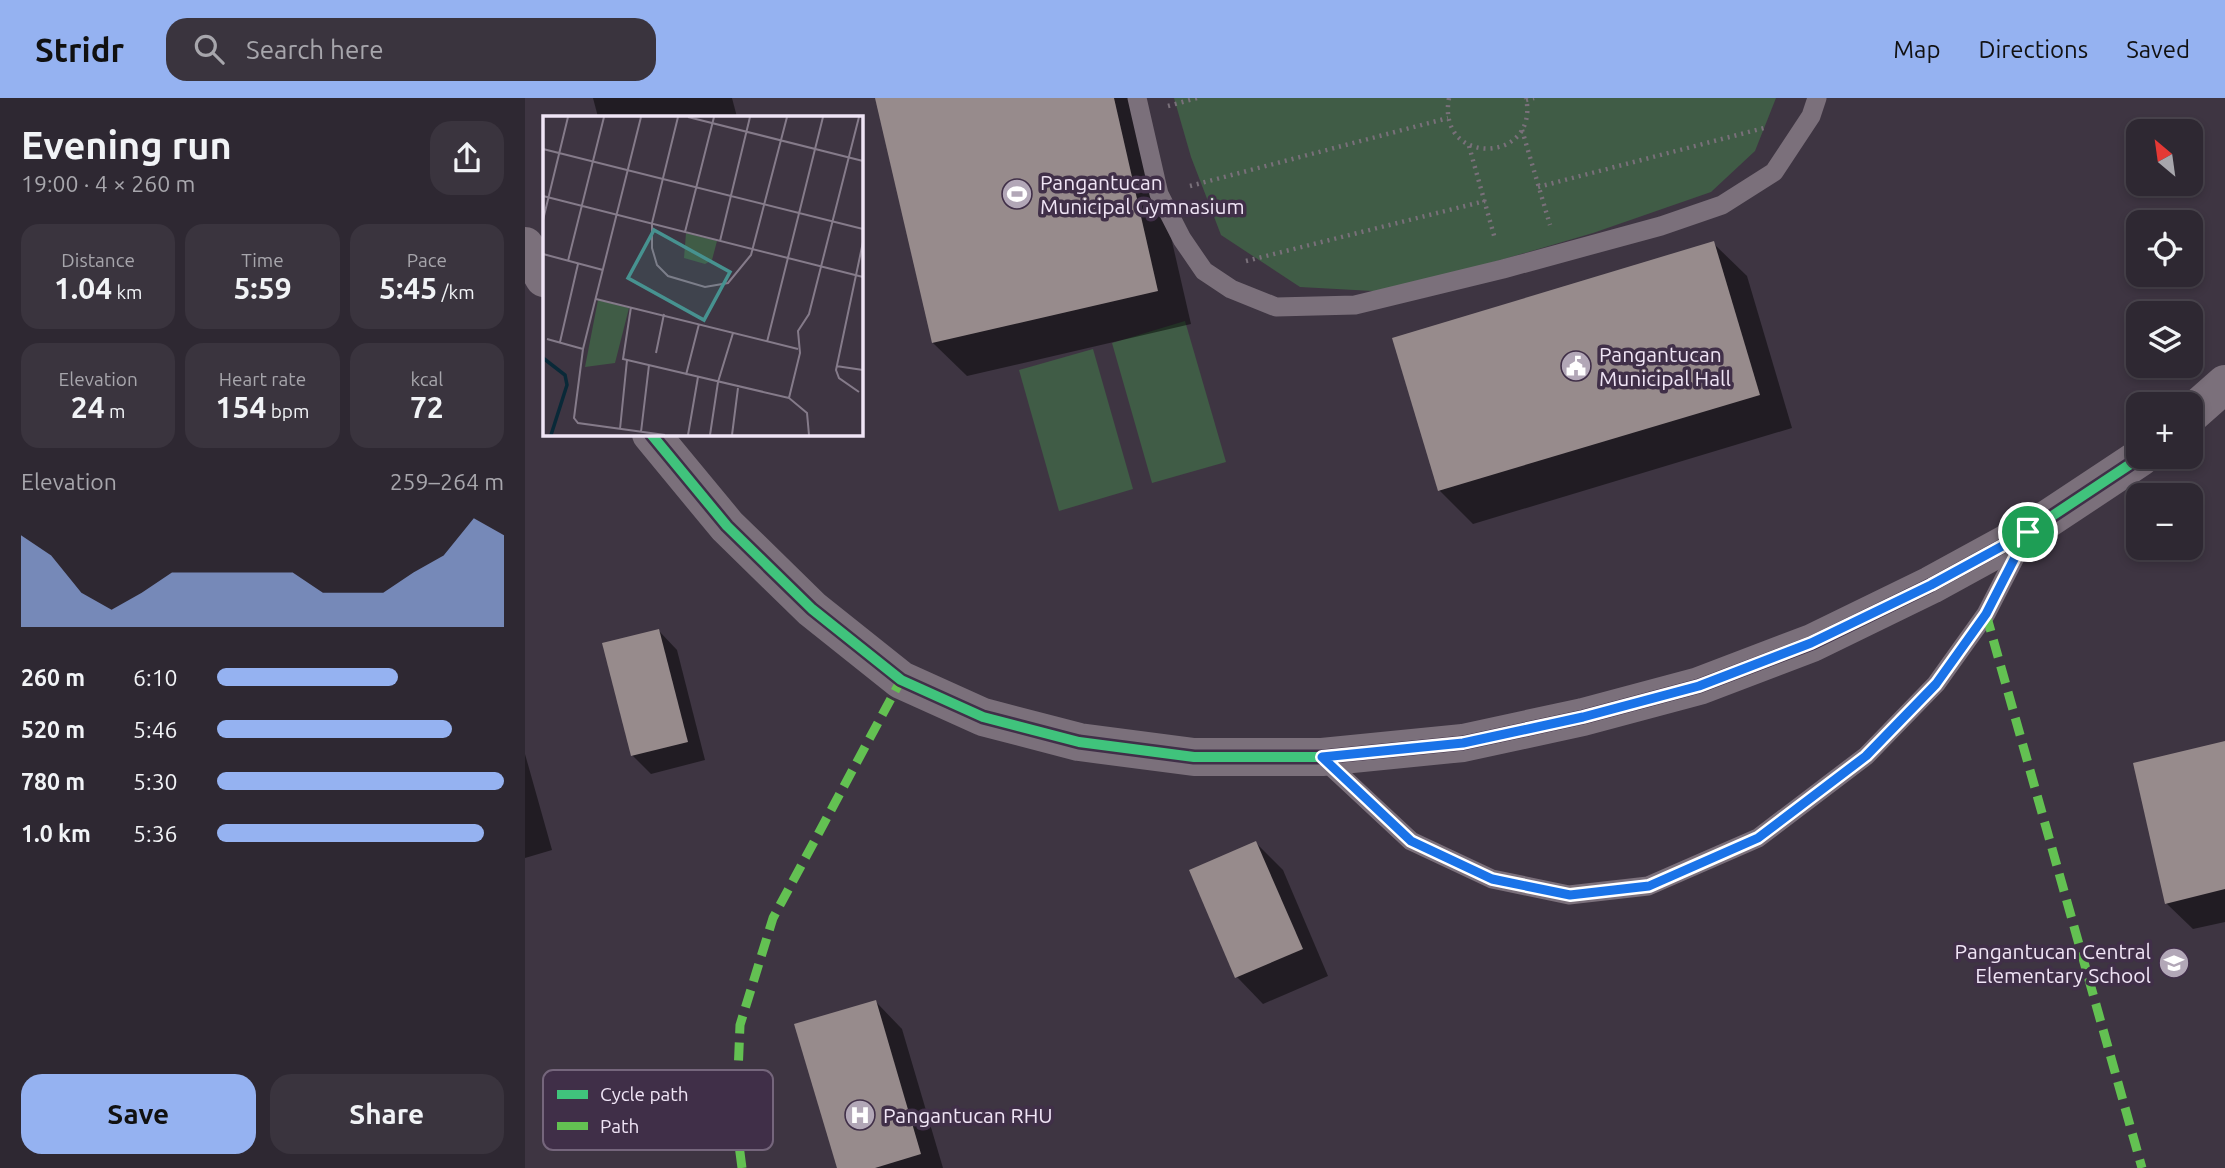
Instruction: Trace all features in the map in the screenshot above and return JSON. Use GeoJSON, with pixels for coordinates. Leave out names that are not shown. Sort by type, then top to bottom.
{"type":"FeatureCollection","features":[{"type":"Feature","properties":{"kind":"street"},"geometry":{"type":"LineString","coordinates":[[525,246],[543,276]]}},
{"type":"Feature","properties":{"kind":"street"},"geometry":{"type":"LineString","coordinates":[[2203,403],[2225,384]]}},
{"type":"Feature","properties":{"kind":"street"},"geometry":{"type":"LineString","coordinates":[[653,436],[727,526],[812,609],[901,680],[983,717],[1079,742],[1194,757],[1322,757],[1463,743],[1583,717],[1699,686],[1811,643],[1931,585],[2028,532],[2126,467]]}},
{"type":"Feature","properties":{"kind":"lane"},"geometry":{"type":"LineString","coordinates":[[1137,98],[1159,194],[1182,239],[1204,271],[1231,289],[1276,307],[1355,305],[1503,270],[1661,226],[1722,205],[1774,172],[1814,107]]}},
{"type":"Feature","properties":{"kind":"lane"},"geometry":{"type":"LineString","coordinates":[[1322,757],[1411,841],[1492,879],[1570,895],[1649,886],[1758,838],[1866,756],[1936,684],[1958,654],[1986,614],[2028,532]]}},
{"type":"Feature","properties":{"kind":"path"},"geometry":{"type":"LineString","coordinates":[[1449,98],[1448,118],[1459,139],[1481,149],[1505,145],[1514,139],[1526,120],[1526,99],[1534,98]]}},
{"type":"Feature","properties":{"kind":"path"},"geometry":{"type":"LineString","coordinates":[[1538,187],[1814,107]]}},
{"type":"Feature","properties":{"kind":"path"},"geometry":{"type":"LineString","coordinates":[[1159,194],[1448,118]]}},
{"type":"Feature","properties":{"kind":"path"},"geometry":{"type":"LineString","coordinates":[[1522,129],[1559,253]]}},
{"type":"Feature","properties":{"kind":"path"},"geometry":{"type":"LineString","coordinates":[[1469,145],[1503,270]]}},
{"type":"Feature","properties":{"kind":"path"},"geometry":{"type":"LineString","coordinates":[[1204,271],[1485,201]]}},
{"type":"Feature","properties":{"kind":"green space"},"geometry":{"type":"Polygon","coordinates":[[[1174,98],[1776,98],[1755,151],[1711,192],[1593,233],[1391,292],[1300,287],[1221,235],[1191,157],[1174,98]]]}},
{"type":"Feature","properties":{"kind":"green space"},"geometry":{"type":"Polygon","coordinates":[[[1185,321],[1226,462],[1152,483],[1112,343],[1185,321]]]}},
{"type":"Feature","properties":{"kind":"green space"},"geometry":{"type":"Polygon","coordinates":[[[1093,349],[1133,489],[1059,511],[1019,370],[1093,349]]]}},
{"type":"Feature","properties":{"kind":"building","name":"Pangantucan Municipal Gymnasium"},"geometry":{"type":"Polygon","coordinates":[[[875,98],[1114,98],[1158,291],[932,343],[875,98]]]}},
{"type":"Feature","properties":{"kind":"building","name":"Pangantucan Municipal Hall"},"geometry":{"type":"Polygon","coordinates":[[[1714,241],[1760,395],[1438,491],[1392,338],[1714,241]]]}},
{"type":"Feature","properties":{"kind":"building"},"geometry":{"type":"Polygon","coordinates":[[[659,629],[688,742],[631,756],[602,643],[659,629]]]}},
{"type":"Feature","properties":{"kind":"building"},"geometry":{"type":"Polygon","coordinates":[[[2225,741],[2225,889],[2165,904],[2133,763],[2225,741]]]}},
{"type":"Feature","properties":{"kind":"building"},"geometry":{"type":"Polygon","coordinates":[[[1256,841],[1303,949],[1235,978],[1189,870],[1256,841]]]}},
{"type":"Feature","properties":{"kind":"building"},"geometry":{"type":"Polygon","coordinates":[[[876,1000],[921,1154],[875,1168],[837,1168],[794,1024],[876,1000]]]}},
{"type":"Feature","properties":{"kind":"marked path"},"geometry":{"type":"LineString","coordinates":[[1986,614],[2142,1168]]}},
{"type":"Feature","properties":{"kind":"marked path"},"geometry":{"type":"LineString","coordinates":[[738,1070],[740,1025],[773,918],[901,680]]}},
{"type":"Feature","properties":{"kind":"marked path"},"geometry":{"type":"LineString","coordinates":[[740,1150],[742,1168]]}},
{"type":"Feature","properties":{"kind":"cycle path"},"geometry":{"type":"LineString","coordinates":[[653,436],[727,526],[812,609],[901,680],[983,717],[1079,742],[1194,757],[1322,757],[1463,743],[1583,717],[1699,686],[1812,643],[1931,585],[2028,532],[2126,467]]}},
{"type":"Feature","properties":{"kind":"place","name":"Pangantucan Municipal Gymnasium"},"geometry":{"type":"Point","coordinates":[1017,194]}},
{"type":"Feature","properties":{"kind":"place","name":"Pangantucan Municipal Hall"},"geometry":{"type":"Point","coordinates":[1576,366]}},
{"type":"Feature","properties":{"kind":"place","name":"Pangantucan Central Elementary School"},"geometry":{"type":"Point","coordinates":[2174,963]}},
{"type":"Feature","properties":{"kind":"place","name":"Pangantucan RHU"},"geometry":{"type":"Point","coordinates":[860,1115]}},
{"type":"Feature","properties":{"kind":"route"},"geometry":{"type":"LineString","coordinates":[[2028,532],[1986,614],[1936,684],[1866,756],[1758,838],[1649,886],[1570,895],[1492,879],[1411,841],[1322,757],[1463,743],[1583,717],[1699,686],[1811,643],[1931,585],[2028,532]]}}]}
